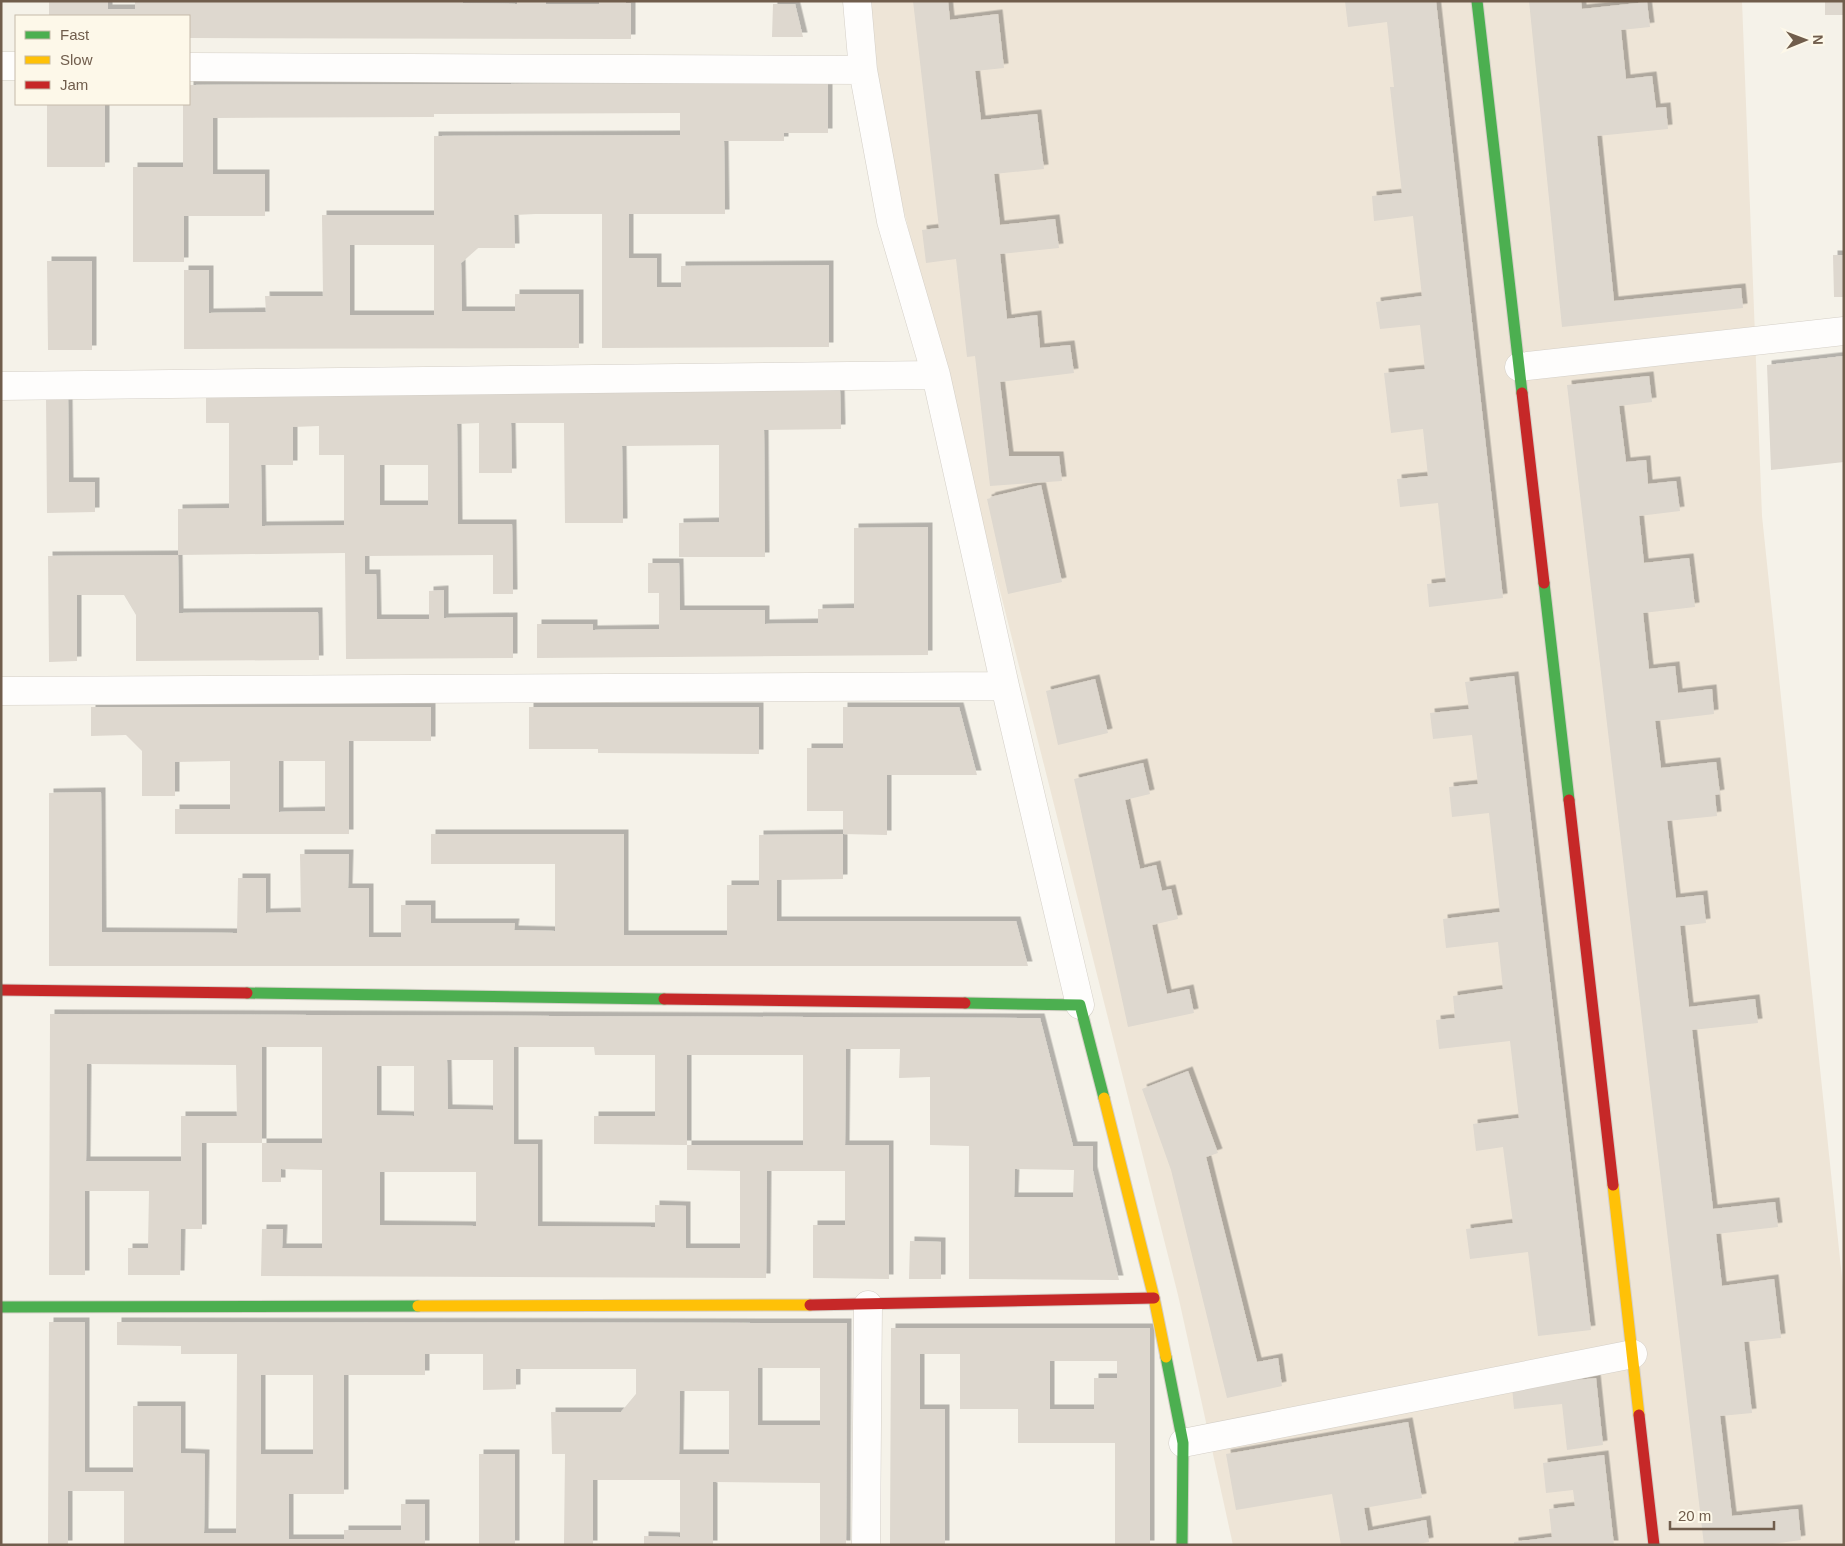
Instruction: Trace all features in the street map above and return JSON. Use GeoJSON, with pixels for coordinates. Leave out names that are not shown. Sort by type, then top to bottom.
{"type":"FeatureCollection","features":[{"type":"Feature","properties":{"kind":"street"},"geometry":{"type":"LineString","coordinates":[[857,1],[864,70],[891,221],[936,375],[1005,686],[1080,1005],[1154,1298],[1183,1443],[1182,1545]]}},
{"type":"Feature","properties":{"kind":"street"},"geometry":{"type":"LineString","coordinates":[[1476,1],[1654,1545]]}},
{"type":"Feature","properties":{"kind":"street"},"geometry":{"type":"LineString","coordinates":[[1,66],[15,66]]}},
{"type":"Feature","properties":{"kind":"street"},"geometry":{"type":"LineString","coordinates":[[190,67],[864,70]]}},
{"type":"Feature","properties":{"kind":"street"},"geometry":{"type":"LineString","coordinates":[[1519,367],[1844,331]]}},
{"type":"Feature","properties":{"kind":"street"},"geometry":{"type":"LineString","coordinates":[[1,386],[936,375]]}},
{"type":"Feature","properties":{"kind":"street"},"geometry":{"type":"LineString","coordinates":[[1,691],[1005,686]]}},
{"type":"Feature","properties":{"kind":"street"},"geometry":{"type":"LineString","coordinates":[[1,990],[1080,1005]]}},
{"type":"Feature","properties":{"kind":"street"},"geometry":{"type":"LineString","coordinates":[[1,1307],[868,1305],[1154,1298]]}},
{"type":"Feature","properties":{"kind":"street"},"geometry":{"type":"LineString","coordinates":[[866,1545],[868,1305]]}},
{"type":"Feature","properties":{"kind":"street"},"geometry":{"type":"LineString","coordinates":[[1183,1443],[1633,1354]]}},
{"type":"Feature","properties":{"kind":"shaded area"},"geometry":{"type":"Polygon","coordinates":[[[869,1],[1742,1],[1762,516],[1844,1297],[1844,1545],[1233,1545],[1178,1295],[886,140],[869,1]]]}},
{"type":"Feature","properties":{"kind":"building"},"geometry":{"type":"Polygon","coordinates":[[[49,1],[108,1],[108,9],[135,9],[135,1],[463,1],[463,3],[517,4],[517,1],[546,1],[546,4],[599,4],[599,1],[626,1],[626,3],[631,3],[631,39],[190,38],[190,15],[49,15],[49,1]]]}},
{"type":"Feature","properties":{"kind":"building"},"geometry":{"type":"Polygon","coordinates":[[[913,1],[948,1],[950,20],[998,14],[1004,68],[975,71],[981,120],[1037,114],[1044,169],[994,174],[1000,225],[1055,219],[1059,248],[1000,254],[1007,319],[1037,315],[1040,348],[1070,345],[1074,373],[1000,382],[1009,456],[1059,456],[1062,481],[990,486],[975,356],[967,357],[956,259],[926,263],[922,230],[939,228],[913,1]]]}},
{"type":"Feature","properties":{"kind":"building"},"geometry":{"type":"Polygon","coordinates":[[[1345,1],[1436,1],[1503,598],[1429,607],[1427,584],[1446,582],[1438,503],[1400,507],[1397,479],[1428,476],[1423,429],[1391,433],[1384,373],[1425,369],[1420,325],[1380,329],[1376,302],[1422,296],[1413,216],[1374,221],[1372,196],[1402,193],[1390,87],[1394,87],[1387,22],[1348,27],[1345,1]]]}},
{"type":"Feature","properties":{"kind":"building"},"geometry":{"type":"Polygon","coordinates":[[[1529,1],[1581,1],[1582,9],[1647,2],[1650,27],[1621,30],[1626,79],[1652,76],[1656,108],[1666,107],[1668,129],[1597,136],[1614,301],[1741,288],[1743,308],[1562,327],[1529,1]]]}},
{"type":"Feature","properties":{"kind":"building"},"geometry":{"type":"Polygon","coordinates":[[[1825,1],[1844,1],[1844,15],[1825,15],[1825,1]]]}},
{"type":"Feature","properties":{"kind":"building"},"geometry":{"type":"Polygon","coordinates":[[[773,4],[795,4],[803,37],[772,37],[773,4]]]}},
{"type":"Feature","properties":{"kind":"building"},"geometry":{"type":"Polygon","coordinates":[[[828,83],[828,133],[784,133],[784,141],[724,141],[725,214],[629,214],[629,258],[657,258],[657,287],[681,287],[681,266],[829,265],[829,347],[602,348],[602,214],[536,214],[514,215],[515,248],[478,248],[461,263],[462,311],[515,311],[515,294],[579,294],[579,348],[184,349],[184,270],[209,270],[209,313],[266,312],[265,296],[323,296],[322,215],[434,215],[434,136],[680,135],[680,113],[434,114],[434,117],[213,118],[213,174],[265,174],[265,216],[184,216],[184,262],[133,262],[133,167],[183,167],[183,105],[190,105],[190,85],[828,83]],[[350,245],[350,315],[434,315],[434,245],[350,245]]]}},
{"type":"Feature","properties":{"kind":"building"},"geometry":{"type":"Polygon","coordinates":[[[47,105],[105,105],[105,167],[47,167],[47,105]]]}},
{"type":"Feature","properties":{"kind":"building"},"geometry":{"type":"Polygon","coordinates":[[[1833,255],[1844,255],[1844,297],[1834,297],[1833,255]]]}},
{"type":"Feature","properties":{"kind":"building"},"geometry":{"type":"Polygon","coordinates":[[[47,261],[92,261],[92,350],[48,350],[47,261]]]}},
{"type":"Feature","properties":{"kind":"building"},"geometry":{"type":"Polygon","coordinates":[[[1844,356],[1844,462],[1771,470],[1767,365],[1844,356]]]}},
{"type":"Feature","properties":{"kind":"building"},"geometry":{"type":"Polygon","coordinates":[[[1649,376],[1652,402],[1619,406],[1626,462],[1646,460],[1648,484],[1676,481],[1680,511],[1639,516],[1644,563],[1689,558],[1695,607],[1643,613],[1649,669],[1675,666],[1678,693],[1712,689],[1714,714],[1655,721],[1661,768],[1716,762],[1720,794],[1715,795],[1717,816],[1667,821],[1676,898],[1703,895],[1706,923],[1680,926],[1689,1007],[1755,999],[1758,1023],[1692,1030],[1713,1209],[1775,1202],[1778,1227],[1716,1234],[1722,1286],[1774,1279],[1781,1338],[1744,1342],[1752,1413],[1720,1416],[1732,1516],[1798,1509],[1801,1540],[1765,1545],[1704,1545],[1567,385],[1649,376]]]}},
{"type":"Feature","properties":{"kind":"building"},"geometry":{"type":"Polygon","coordinates":[[[840,390],[841,429],[764,430],[765,557],[679,557],[679,523],[719,522],[719,445],[622,446],[623,523],[565,523],[564,423],[511,423],[512,473],[479,473],[479,423],[457,424],[458,524],[512,524],[513,594],[493,594],[493,555],[365,556],[365,574],[376,574],[377,619],[429,619],[429,591],[444,590],[444,618],[513,617],[513,658],[346,659],[345,553],[178,555],[178,509],[229,508],[229,423],[206,423],[206,395],[840,390]],[[319,426],[293,427],[293,465],[261,465],[262,526],[344,525],[344,455],[319,455],[319,426]],[[380,465],[380,505],[428,505],[428,465],[380,465]]]}},
{"type":"Feature","properties":{"kind":"building"},"geometry":{"type":"Polygon","coordinates":[[[46,396],[68,396],[69,482],[95,482],[95,512],[47,513],[46,396]]]}},
{"type":"Feature","properties":{"kind":"building"},"geometry":{"type":"Polygon","coordinates":[[[1041,485],[1062,582],[1008,594],[987,499],[1041,485]]]}},
{"type":"Feature","properties":{"kind":"building"},"geometry":{"type":"Polygon","coordinates":[[[928,527],[928,655],[537,658],[537,624],[593,624],[593,630],[659,629],[659,593],[648,593],[648,563],[679,563],[680,610],[765,610],[765,624],[818,623],[818,609],[854,608],[854,528],[928,527]]]}},
{"type":"Feature","properties":{"kind":"building"},"geometry":{"type":"Polygon","coordinates":[[[178,555],[179,613],[318,612],[319,660],[136,661],[136,615],[124,595],[77,595],[77,661],[49,662],[48,556],[178,555]]]}},
{"type":"Feature","properties":{"kind":"building"},"geometry":{"type":"Polygon","coordinates":[[[1514,676],[1591,1330],[1538,1336],[1528,1252],[1470,1259],[1466,1229],[1513,1223],[1503,1147],[1476,1151],[1473,1124],[1519,1118],[1510,1041],[1439,1049],[1436,1020],[1455,1018],[1453,996],[1503,989],[1498,942],[1446,948],[1443,919],[1500,912],[1489,813],[1452,817],[1449,787],[1478,784],[1472,735],[1433,739],[1430,713],[1469,709],[1465,682],[1514,676]]]}},
{"type":"Feature","properties":{"kind":"building"},"geometry":{"type":"Polygon","coordinates":[[[1095,679],[1108,733],[1058,745],[1046,691],[1095,679]]]}},
{"type":"Feature","properties":{"kind":"building"},"geometry":{"type":"Polygon","coordinates":[[[91,707],[431,707],[431,741],[349,741],[349,834],[175,834],[175,809],[230,809],[230,761],[175,762],[175,796],[142,796],[142,751],[126,735],[91,736],[91,707]],[[279,761],[279,812],[325,811],[325,761],[279,761]]]}},
{"type":"Feature","properties":{"kind":"building"},"geometry":{"type":"Polygon","coordinates":[[[529,707],[759,707],[759,754],[598,753],[598,749],[529,749],[529,707]]]}},
{"type":"Feature","properties":{"kind":"building"},"geometry":{"type":"Polygon","coordinates":[[[843,707],[959,707],[977,775],[887,775],[887,835],[843,834],[843,811],[807,811],[807,748],[843,748],[843,707]]]}},
{"type":"Feature","properties":{"kind":"building"},"geometry":{"type":"Polygon","coordinates":[[[1143,763],[1150,794],[1125,800],[1140,869],[1156,865],[1162,891],[1171,889],[1178,919],[1152,925],[1167,994],[1189,989],[1194,1013],[1128,1027],[1074,779],[1143,763]]]}},
{"type":"Feature","properties":{"kind":"building"},"geometry":{"type":"Polygon","coordinates":[[[101,792],[102,932],[237,933],[238,878],[266,878],[266,913],[301,912],[300,854],[349,854],[348,888],[369,888],[369,937],[401,937],[401,905],[431,905],[431,923],[515,923],[514,930],[555,931],[555,864],[431,864],[431,834],[624,834],[624,935],[727,935],[727,885],[759,885],[759,835],[843,834],[843,879],[777,880],[777,921],[1016,921],[1028,966],[49,966],[49,793],[101,792]]]}},
{"type":"Feature","properties":{"kind":"building"},"geometry":{"type":"Polygon","coordinates":[[[50,1014],[1040,1018],[1073,1146],[1093,1146],[1093,1171],[1119,1280],[969,1279],[969,1146],[930,1145],[930,1077],[899,1078],[900,1049],[846,1049],[845,1145],[889,1145],[889,1279],[813,1278],[813,1225],[845,1225],[845,1171],[767,1171],[766,1278],[261,1276],[262,1229],[283,1229],[282,1248],[322,1248],[322,1170],[281,1169],[281,1182],[262,1182],[262,1143],[202,1143],[202,1229],[181,1229],[180,1275],[128,1275],[128,1248],[148,1248],[149,1191],[85,1191],[85,1275],[49,1275],[50,1014]],[[262,1047],[262,1143],[322,1143],[322,1047],[262,1047]],[[514,1047],[514,1144],[538,1144],[538,1226],[655,1227],[655,1205],[686,1206],[686,1248],[740,1248],[740,1171],[687,1170],[687,1145],[594,1144],[594,1116],[655,1116],[655,1055],[595,1055],[594,1047],[514,1047]],[[687,1055],[687,1145],[803,1145],[803,1055],[687,1055]],[[447,1060],[448,1109],[493,1110],[493,1060],[447,1060]],[[87,1064],[86,1161],[181,1161],[181,1116],[237,1116],[236,1065],[87,1064]],[[377,1066],[377,1115],[414,1116],[414,1066],[377,1066]],[[1015,1169],[1014,1197],[1073,1197],[1074,1170],[1015,1169]],[[380,1172],[380,1225],[476,1226],[476,1172],[380,1172]]]}},
{"type":"Feature","properties":{"kind":"building"},"geometry":{"type":"Polygon","coordinates":[[[1188,1071],[1218,1153],[1206,1157],[1257,1362],[1278,1358],[1282,1386],[1227,1398],[1171,1170],[1142,1089],[1188,1071]]]}},
{"type":"Feature","properties":{"kind":"building"},"geometry":{"type":"Polygon","coordinates":[[[910,1241],[941,1242],[941,1279],[909,1279],[910,1241]]]}},
{"type":"Feature","properties":{"kind":"building"},"geometry":{"type":"Polygon","coordinates":[[[49,1322],[85,1322],[85,1472],[133,1472],[133,1406],[181,1406],[181,1453],[205,1454],[204,1533],[236,1533],[237,1354],[181,1354],[181,1346],[117,1345],[117,1322],[847,1323],[846,1545],[820,1545],[820,1483],[713,1482],[713,1545],[644,1545],[644,1536],[680,1537],[680,1480],[593,1480],[593,1545],[564,1545],[565,1454],[552,1454],[551,1412],[621,1412],[636,1394],[636,1369],[516,1369],[516,1389],[483,1390],[483,1354],[425,1354],[425,1375],[344,1375],[344,1494],[289,1494],[289,1539],[344,1539],[344,1530],[401,1530],[401,1504],[425,1504],[425,1545],[124,1545],[124,1491],[68,1491],[68,1545],[48,1545],[49,1322]],[[758,1368],[758,1425],[820,1425],[820,1368],[758,1368]],[[261,1375],[261,1454],[313,1454],[313,1375],[261,1375]],[[680,1391],[679,1454],[729,1454],[729,1391],[680,1391]]]}},
{"type":"Feature","properties":{"kind":"building"},"geometry":{"type":"Polygon","coordinates":[[[891,1328],[1150,1328],[1150,1545],[1115,1545],[1115,1443],[1018,1443],[1018,1409],[960,1409],[960,1354],[920,1354],[920,1409],[945,1409],[945,1545],[890,1545],[891,1328]],[[1050,1361],[1050,1409],[1094,1409],[1094,1378],[1117,1378],[1117,1361],[1050,1361]]]}},
{"type":"Feature","properties":{"kind":"building"},"geometry":{"type":"Polygon","coordinates":[[[1596,1378],[1603,1445],[1567,1450],[1562,1404],[1514,1409],[1512,1387],[1596,1378]]]}},
{"type":"Feature","properties":{"kind":"building"},"geometry":{"type":"Polygon","coordinates":[[[1408,1422],[1422,1498],[1364,1508],[1368,1531],[1426,1520],[1429,1542],[1412,1545],[1341,1545],[1332,1494],[1236,1510],[1226,1454],[1408,1422]]]}},
{"type":"Feature","properties":{"kind":"building"},"geometry":{"type":"Polygon","coordinates":[[[479,1454],[515,1454],[515,1545],[479,1545],[479,1454]]]}},
{"type":"Feature","properties":{"kind":"building"},"geometry":{"type":"Polygon","coordinates":[[[1604,1455],[1614,1545],[1514,1545],[1514,1542],[1552,1537],[1549,1509],[1575,1506],[1573,1490],[1546,1493],[1543,1463],[1604,1455]]]}},
{"type":"Feature","properties":{"kind":"traffic: fast"},"geometry":{"type":"LineString","coordinates":[[1477,1],[1522,393]]}},
{"type":"Feature","properties":{"kind":"traffic: fast"},"geometry":{"type":"LineString","coordinates":[[1544,583],[1569,800]]}},
{"type":"Feature","properties":{"kind":"traffic: fast"},"geometry":{"type":"LineString","coordinates":[[247,993],[664,999]]}},
{"type":"Feature","properties":{"kind":"traffic: fast"},"geometry":{"type":"LineString","coordinates":[[965,1003],[1080,1005],[1104,1098]]}},
{"type":"Feature","properties":{"kind":"traffic: fast"},"geometry":{"type":"LineString","coordinates":[[1,1307],[418,1306]]}},
{"type":"Feature","properties":{"kind":"traffic: fast"},"geometry":{"type":"LineString","coordinates":[[1166,1357],[1183,1443],[1182,1545]]}},
{"type":"Feature","properties":{"kind":"traffic: slow"},"geometry":{"type":"LineString","coordinates":[[1104,1098],[1154,1298],[1166,1357]]}},
{"type":"Feature","properties":{"kind":"traffic: slow"},"geometry":{"type":"LineString","coordinates":[[1613,1185],[1639,1415]]}},
{"type":"Feature","properties":{"kind":"traffic: slow"},"geometry":{"type":"LineString","coordinates":[[418,1306],[810,1305]]}},
{"type":"Feature","properties":{"kind":"traffic: jam"},"geometry":{"type":"LineString","coordinates":[[1522,393],[1544,583]]}},
{"type":"Feature","properties":{"kind":"traffic: jam"},"geometry":{"type":"LineString","coordinates":[[1569,800],[1613,1185]]}},
{"type":"Feature","properties":{"kind":"traffic: jam"},"geometry":{"type":"LineString","coordinates":[[1,990],[247,993]]}},
{"type":"Feature","properties":{"kind":"traffic: jam"},"geometry":{"type":"LineString","coordinates":[[664,999],[965,1003]]}},
{"type":"Feature","properties":{"kind":"traffic: jam"},"geometry":{"type":"LineString","coordinates":[[810,1305],[1154,1298]]}},
{"type":"Feature","properties":{"kind":"traffic: jam"},"geometry":{"type":"LineString","coordinates":[[1639,1415],[1654,1545]]}}]}
